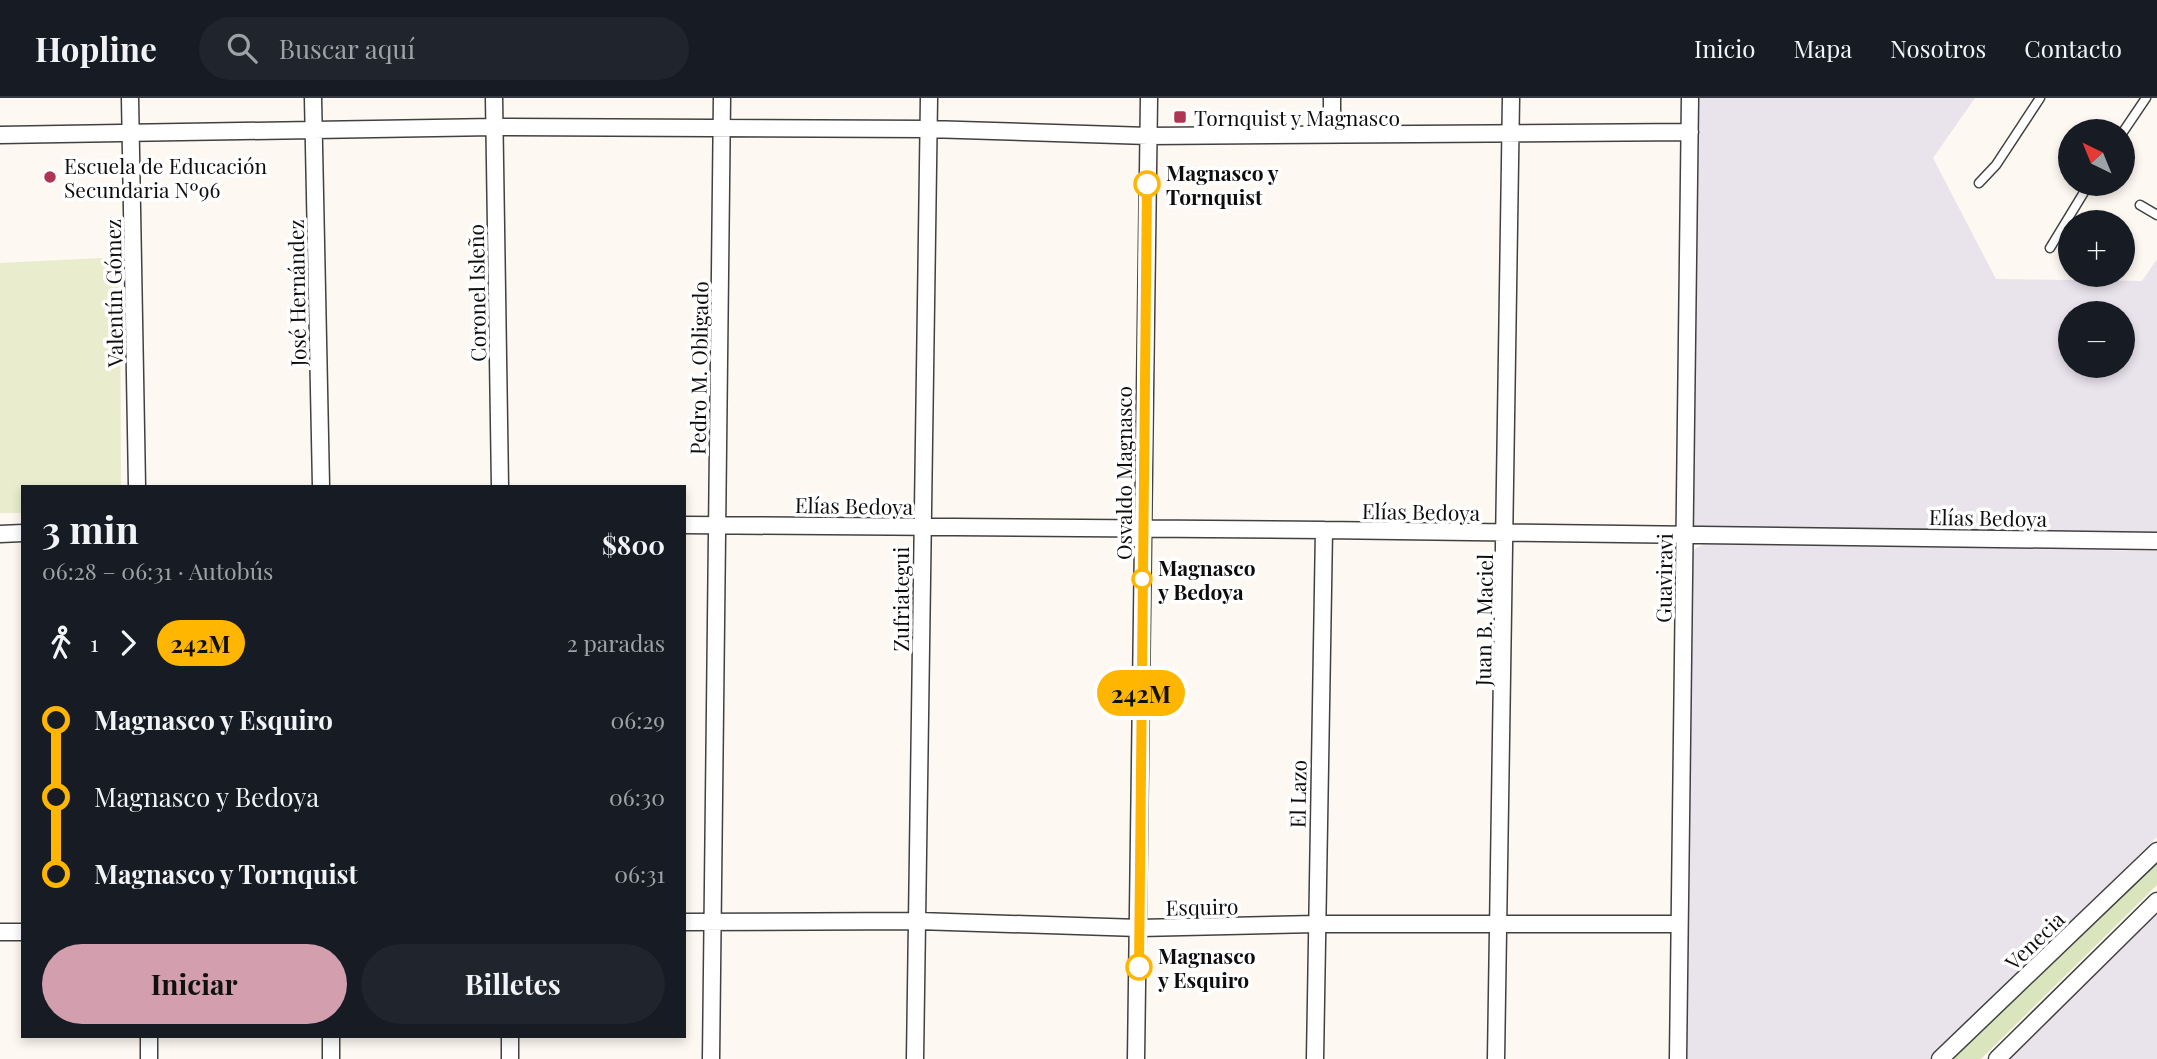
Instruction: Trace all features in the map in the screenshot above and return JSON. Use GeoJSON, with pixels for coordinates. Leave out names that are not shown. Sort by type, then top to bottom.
{"type":"FeatureCollection","features":[{"type":"Feature","properties":{"kind":"street","name":"Valentín Gómez"},"geometry":{"type":"LineString","coordinates":[[130,98],[136,485]]}},
{"type":"Feature","properties":{"kind":"street","name":"José Hernández"},"geometry":{"type":"LineString","coordinates":[[313,98],[321,485]]}},
{"type":"Feature","properties":{"kind":"street","name":"Coronel Isleño"},"geometry":{"type":"LineString","coordinates":[[494,98],[500,485]]}},
{"type":"Feature","properties":{"kind":"street","name":"Pedro M. Obligado"},"geometry":{"type":"LineString","coordinates":[[711,1059],[722,98]]}},
{"type":"Feature","properties":{"kind":"street","name":"Zufriategui"},"geometry":{"type":"LineString","coordinates":[[915,1059],[929,98]]}},
{"type":"Feature","properties":{"kind":"street","name":"Osvaldo Magnasco"},"geometry":{"type":"LineString","coordinates":[[1136,1059],[1149,98]]}},
{"type":"Feature","properties":{"kind":"street"},"geometry":{"type":"LineString","coordinates":[[1332,98],[1332,134]]}},
{"type":"Feature","properties":{"kind":"street","name":"Juan B. Maciel"},"geometry":{"type":"LineString","coordinates":[[1496,1059],[1511,98]]}},
{"type":"Feature","properties":{"kind":"street","name":"Guaviravi"},"geometry":{"type":"LineString","coordinates":[[1678,1059],[1690,98]]}},
{"type":"Feature","properties":{"kind":"street"},"geometry":{"type":"LineString","coordinates":[[0,135],[494,127],[928,130],[1149,136],[1690,132]]}},
{"type":"Feature","properties":{"kind":"street","name":"Elías Bedoya"},"geometry":{"type":"LineString","coordinates":[[686,525],[2157,541]]}},
{"type":"Feature","properties":{"kind":"street","name":"El Lazo"},"geometry":{"type":"LineString","coordinates":[[1315,1059],[1324,530]]}},
{"type":"Feature","properties":{"kind":"street"},"geometry":{"type":"LineString","coordinates":[[0,534],[21,533]]}},
{"type":"Feature","properties":{"kind":"street","name":"Venecia"},"geometry":{"type":"LineString","coordinates":[[1940,1059],[2157,851]]}},
{"type":"Feature","properties":{"kind":"street"},"geometry":{"type":"LineString","coordinates":[[1997,1059],[2157,901]]}},
{"type":"Feature","properties":{"kind":"street","name":"Esquiro"},"geometry":{"type":"LineString","coordinates":[[686,922],[918,921],[1139,928],[1316,924],[1679,924]]}},
{"type":"Feature","properties":{"kind":"street"},"geometry":{"type":"LineString","coordinates":[[0,932],[21,932]]}},
{"type":"Feature","properties":{"kind":"street"},"geometry":{"type":"LineString","coordinates":[[149,1038],[149,1059]]}},
{"type":"Feature","properties":{"kind":"street"},"geometry":{"type":"LineString","coordinates":[[331,1038],[331,1059]]}},
{"type":"Feature","properties":{"kind":"street"},"geometry":{"type":"LineString","coordinates":[[510,1038],[510,1059]]}},
{"type":"Feature","properties":{"kind":"lane"},"geometry":{"type":"LineString","coordinates":[[1979,183],[1996,165],[2040,98]]}},
{"type":"Feature","properties":{"kind":"lane"},"geometry":{"type":"LineString","coordinates":[[2132,119],[2146,98]]}},
{"type":"Feature","properties":{"kind":"lane"},"geometry":{"type":"LineString","coordinates":[[2050,248],[2082,196]]}},
{"type":"Feature","properties":{"kind":"lane"},"geometry":{"type":"LineString","coordinates":[[2140,205],[2157,215]]}},
{"type":"Feature","properties":{"kind":"shaded area"},"geometry":{"type":"Polygon","coordinates":[[[1683,98],[1975,98],[1933,158],[1996,279],[2058,280],[2058,287],[2135,287],[2135,281],[2142,281],[2157,259],[2157,533],[1676,526],[1683,98]]]}},
{"type":"Feature","properties":{"kind":"shaded area"},"geometry":{"type":"Polygon","coordinates":[[[1705,544],[2157,551],[2157,837],[1929,1059],[1684,1059],[1690,556],[1696,548],[1705,544]]]}},
{"type":"Feature","properties":{"kind":"shaded area"},"geometry":{"type":"Polygon","coordinates":[[[2157,908],[2157,1059],[2004,1059],[2157,908]]]}},
{"type":"Feature","properties":{"kind":"green space"},"geometry":{"type":"Polygon","coordinates":[[[120,257],[121,485],[21,485],[21,513],[0,513],[0,263],[120,257]]]}},
{"type":"Feature","properties":{"kind":"green space"},"geometry":{"type":"Polygon","coordinates":[[[2157,859],[2157,885],[1981,1059],[1950,1059],[2157,859]]]}},
{"type":"Feature","properties":{"kind":"bus line","name":"242M"},"geometry":{"type":"LineString","coordinates":[[1139,967],[1147,184]]}},
{"type":"Feature","properties":{"kind":"place","name":"Tornquist y Magnasco"},"geometry":{"type":"Point","coordinates":[1180,117]}},
{"type":"Feature","properties":{"kind":"place","name":"Escuela de Educación Secundaria Nº96"},"geometry":{"type":"Point","coordinates":[50,177]}},
{"type":"Feature","properties":{"kind":"place","name":"Magnasco y Tornquist"},"geometry":{"type":"Point","coordinates":[1147,184]}},
{"type":"Feature","properties":{"kind":"place","name":"Magnasco y Bedoya"},"geometry":{"type":"Point","coordinates":[1142,579]}},
{"type":"Feature","properties":{"kind":"place","name":"Magnasco y Esquiro"},"geometry":{"type":"Point","coordinates":[1139,967]}}]}
